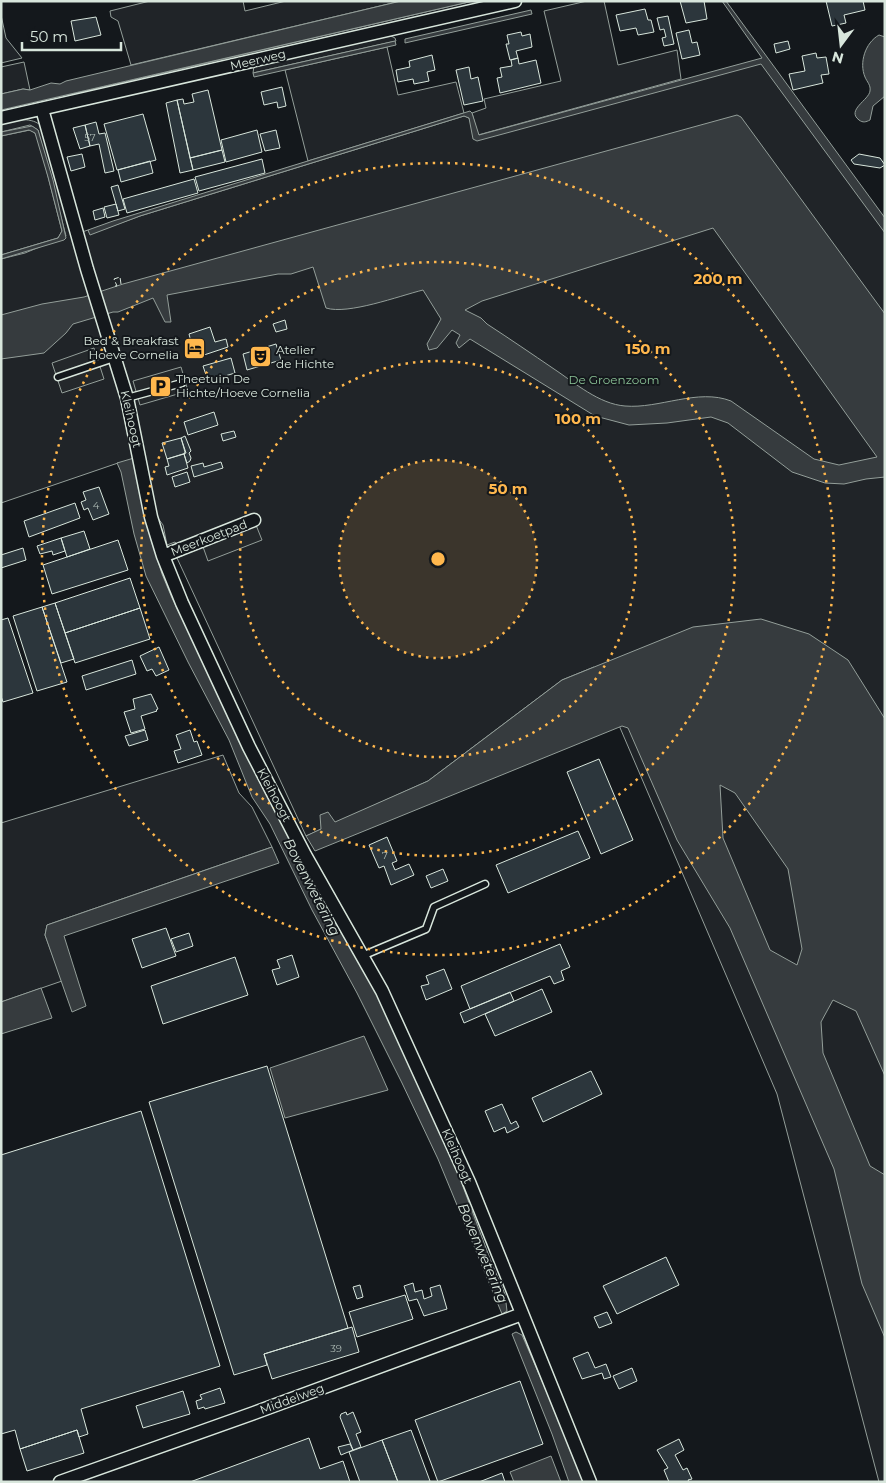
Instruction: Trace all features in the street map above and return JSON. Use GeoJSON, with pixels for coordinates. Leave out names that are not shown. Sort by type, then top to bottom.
{"type":"FeatureCollection","features":[{"type":"Feature","properties":{"kind":"street","name":"Meerweg"},"geometry":{"type":"LineString","coordinates":[[1,118],[515,1]]}},
{"type":"Feature","properties":{"kind":"street","name":"Kleihoogt"},"geometry":{"type":"LineString","coordinates":[[42,109],[91,281],[127,398],[151,518],[163,556],[182,603],[249,746],[306,855],[382,991],[469,1182],[590,1482]]}},
{"type":"Feature","properties":{"kind":"street","name":"Meerkoetpad"},"geometry":{"type":"LineString","coordinates":[[163,556],[254,520]]}},
{"type":"Feature","properties":{"kind":"street","name":"Middelweg"},"geometry":{"type":"LineString","coordinates":[[60,1482],[522,1314]]}},
{"type":"Feature","properties":{"kind":"lane"},"geometry":{"type":"LineString","coordinates":[[58,377],[114,358]]}},
{"type":"Feature","properties":{"kind":"lane"},"geometry":{"type":"LineString","coordinates":[[127,398],[182,383]]}},
{"type":"Feature","properties":{"kind":"lane"},"geometry":{"type":"LineString","coordinates":[[362,956],[426,928],[434,907],[485,884]]}},
{"type":"Feature","properties":{"kind":"green space"},"geometry":{"type":"Polygon","coordinates":[[[150,1],[243,1],[245,11],[286,1],[401,1],[131,65],[118,21],[111,17],[110,11],[150,1]]]}},
{"type":"Feature","properties":{"kind":"green space"},"geometry":{"type":"Polygon","coordinates":[[[473,1],[498,1],[66,99],[63,94],[72,94],[473,1]]]}},
{"type":"Feature","properties":{"kind":"green space"},"geometry":{"type":"Polygon","coordinates":[[[587,1],[604,1],[618,65],[677,50],[681,79],[478,135],[472,113],[486,108],[484,99],[561,81],[544,11],[587,1]]]}},
{"type":"Feature","properties":{"kind":"green space"},"geometry":{"type":"Polygon","coordinates":[[[1,15],[6,38],[22,58],[1,63],[1,15]]]}},
{"type":"Feature","properties":{"kind":"green space"},"geometry":{"type":"Polygon","coordinates":[[[389,35],[395,38],[396,41],[253,73],[254,66],[389,35]]]}},
{"type":"Feature","properties":{"kind":"green space"},"geometry":{"type":"Polygon","coordinates":[[[387,47],[398,95],[456,82],[464,113],[308,161],[285,70],[387,47]]]}},
{"type":"Feature","properties":{"kind":"green space","name":"De Groenzoom"},"geometry":{"type":"Polygon","coordinates":[[[764,60],[885,227],[885,1482],[879,1482],[777,1094],[594,667],[562,680],[428,781],[306,836],[177,558],[184,555],[175,542],[167,545],[163,525],[118,463],[1,503],[1,259],[25,253],[66,236],[38,130],[30,125],[1,132],[1,123],[29,120],[43,127],[82,232],[88,230],[90,234],[140,216],[464,116],[469,118],[477,138],[764,60]]]}},
{"type":"Feature","properties":{"kind":"green space"},"geometry":{"type":"Polygon","coordinates":[[[24,62],[30,90],[23,89],[1,94],[1,67],[24,62]]]}},
{"type":"Feature","properties":{"kind":"green space"},"geometry":{"type":"Polygon","coordinates":[[[30,130],[35,133],[40,145],[62,231],[58,238],[1,255],[1,136],[30,130]]]}},
{"type":"Feature","properties":{"kind":"green space"},"geometry":{"type":"Polygon","coordinates":[[[223,755],[239,793],[252,807],[272,847],[47,925],[45,935],[62,981],[1,1002],[1,823],[223,755]]]}},
{"type":"Feature","properties":{"kind":"shaded area"},"geometry":{"type":"Polygon","coordinates":[[[94,348],[104,379],[62,393],[52,363],[94,348]]]}},
{"type":"Feature","properties":{"kind":"shaded area","name":"Theetuin De Hichte/Hoeve Cornelia"},"geometry":{"type":"Polygon","coordinates":[[[181,367],[188,391],[140,405],[133,381],[181,367]]]}},
{"type":"Feature","properties":{"kind":"shaded area"},"geometry":{"type":"Polygon","coordinates":[[[254,520],[262,540],[208,561],[201,541],[254,520]]]}},
{"type":"Feature","properties":{"kind":"water"},"geometry":{"type":"Polygon","coordinates":[[[401,1],[473,1],[1,110],[1,94],[23,89],[30,90],[51,83],[60,84],[401,1]]]}},
{"type":"Feature","properties":{"kind":"water"},"geometry":{"type":"Polygon","coordinates":[[[722,1],[726,1],[885,218],[885,233],[761,64],[477,141],[473,139],[469,118],[464,116],[140,216],[90,235],[88,230],[470,111],[479,135],[762,58],[722,1]]]}},
{"type":"Feature","properties":{"kind":"water"},"geometry":{"type":"Polygon","coordinates":[[[531,10],[532,14],[405,43],[405,39],[531,10]]]}},
{"type":"Feature","properties":{"kind":"water"},"geometry":{"type":"Polygon","coordinates":[[[879,35],[885,37],[885,96],[873,106],[870,120],[863,122],[859,120],[855,113],[870,91],[863,72],[864,54],[870,43],[879,35]]]}},
{"type":"Feature","properties":{"kind":"water"},"geometry":{"type":"Polygon","coordinates":[[[395,41],[396,45],[254,77],[253,73],[395,41]]]}},
{"type":"Feature","properties":{"kind":"water"},"geometry":{"type":"Polygon","coordinates":[[[737,115],[741,117],[885,314],[885,477],[844,484],[825,483],[792,472],[728,423],[711,417],[667,423],[629,425],[595,416],[470,339],[459,348],[456,343],[460,335],[452,330],[437,348],[429,350],[427,344],[441,319],[423,290],[360,307],[347,309],[326,308],[313,267],[291,274],[278,274],[167,295],[171,322],[165,322],[153,298],[118,312],[73,324],[44,353],[1,359],[1,315],[42,304],[84,297],[123,284],[737,115]],[[713,228],[482,301],[465,310],[481,318],[487,324],[579,386],[606,401],[625,406],[638,406],[692,398],[718,398],[731,401],[814,459],[839,465],[877,457],[713,228]]]}},
{"type":"Feature","properties":{"kind":"water"},"geometry":{"type":"Polygon","coordinates":[[[32,126],[38,130],[53,180],[66,238],[1,259],[1,255],[58,238],[62,231],[35,133],[29,130],[1,136],[1,132],[32,126]]]}},
{"type":"Feature","properties":{"kind":"water","name":"Bovenwetering"},"geometry":{"type":"Polygon","coordinates":[[[134,458],[145,520],[162,574],[172,598],[272,799],[376,990],[447,1144],[505,1294],[507,1311],[502,1314],[438,1159],[402,1083],[357,993],[312,910],[270,824],[252,797],[229,740],[146,576],[134,534],[121,472],[117,463],[134,458]]]}},
{"type":"Feature","properties":{"kind":"water"},"geometry":{"type":"Polygon","coordinates":[[[761,619],[809,634],[848,660],[885,719],[885,1076],[856,1011],[833,1000],[821,1022],[823,1053],[870,1166],[885,1175],[885,1338],[862,1284],[834,1169],[730,928],[677,840],[628,728],[622,726],[315,851],[306,836],[321,829],[320,815],[328,812],[335,822],[428,781],[562,680],[693,627],[761,619]],[[720,785],[723,838],[770,950],[797,965],[802,949],[788,869],[735,793],[720,785]]]}},
{"type":"Feature","properties":{"kind":"water"},"geometry":{"type":"Polygon","coordinates":[[[272,847],[279,863],[64,936],[86,1006],[72,1012],[45,935],[47,925],[272,847]]]}},
{"type":"Feature","properties":{"kind":"water"},"geometry":{"type":"Polygon","coordinates":[[[41,988],[52,1018],[1,1034],[1,1002],[41,988]]]}},
{"type":"Feature","properties":{"kind":"water"},"geometry":{"type":"Polygon","coordinates":[[[364,1036],[388,1090],[285,1118],[270,1068],[364,1036]]]}},
{"type":"Feature","properties":{"kind":"water"},"geometry":{"type":"Polygon","coordinates":[[[516,1332],[522,1335],[586,1482],[569,1482],[512,1334],[516,1332]]]}},
{"type":"Feature","properties":{"kind":"water"},"geometry":{"type":"Polygon","coordinates":[[[551,1456],[561,1482],[514,1482],[510,1472],[551,1456]]]}},
{"type":"Feature","properties":{"kind":"building"},"geometry":{"type":"Polygon","coordinates":[[[680,1],[704,1],[707,19],[686,23],[680,1]]]}},
{"type":"Feature","properties":{"kind":"building"},"geometry":{"type":"Polygon","coordinates":[[[826,1],[863,1],[865,10],[844,15],[846,23],[832,26],[826,1]]]}},
{"type":"Feature","properties":{"kind":"building"},"geometry":{"type":"Polygon","coordinates":[[[645,9],[648,20],[651,20],[654,32],[638,35],[636,28],[620,31],[616,15],[645,9]]]}},
{"type":"Feature","properties":{"kind":"building"},"geometry":{"type":"Polygon","coordinates":[[[668,16],[674,44],[664,46],[662,38],[666,37],[664,29],[660,30],[657,18],[668,16]]]}},
{"type":"Feature","properties":{"kind":"building"},"geometry":{"type":"Polygon","coordinates":[[[96,17],[101,35],[75,41],[71,21],[96,17]]]}},
{"type":"Feature","properties":{"kind":"building"},"geometry":{"type":"Polygon","coordinates":[[[689,30],[692,43],[697,42],[700,55],[682,59],[676,33],[689,30]]]}},
{"type":"Feature","properties":{"kind":"building"},"geometry":{"type":"Polygon","coordinates":[[[521,32],[522,36],[530,34],[532,47],[516,51],[518,58],[510,60],[506,44],[509,44],[507,35],[521,32]]]}},
{"type":"Feature","properties":{"kind":"building"},"geometry":{"type":"Polygon","coordinates":[[[788,41],[790,49],[776,53],[774,44],[788,41]]]}},
{"type":"Feature","properties":{"kind":"building"},"geometry":{"type":"Polygon","coordinates":[[[816,53],[817,58],[826,57],[829,74],[821,75],[823,83],[793,90],[789,74],[805,71],[802,56],[816,53]]]}},
{"type":"Feature","properties":{"kind":"building"},"geometry":{"type":"Polygon","coordinates":[[[432,55],[435,70],[427,72],[429,81],[414,84],[413,79],[398,82],[396,70],[410,67],[409,61],[432,55]]]}},
{"type":"Feature","properties":{"kind":"building"},"geometry":{"type":"Polygon","coordinates":[[[518,58],[519,64],[536,60],[541,83],[500,93],[497,78],[502,77],[500,68],[512,66],[511,60],[518,58]]]}},
{"type":"Feature","properties":{"kind":"building"},"geometry":{"type":"Polygon","coordinates":[[[469,67],[471,79],[478,77],[483,101],[464,105],[456,70],[469,67]]]}},
{"type":"Feature","properties":{"kind":"building"},"geometry":{"type":"Polygon","coordinates":[[[282,87],[286,106],[278,108],[277,102],[264,105],[261,92],[282,87]]]}},
{"type":"Feature","properties":{"kind":"building"},"geometry":{"type":"Polygon","coordinates":[[[208,90],[222,150],[190,158],[177,100],[183,99],[184,104],[194,102],[192,94],[208,90]]]}},
{"type":"Feature","properties":{"kind":"building"},"geometry":{"type":"Polygon","coordinates":[[[177,100],[193,170],[180,173],[166,103],[177,100]]]}},
{"type":"Feature","properties":{"kind":"building"},"geometry":{"type":"Polygon","coordinates":[[[143,114],[156,160],[117,170],[104,124],[143,114]]]}},
{"type":"Feature","properties":{"kind":"building"},"geometry":{"type":"Polygon","coordinates":[[[96,122],[99,134],[105,133],[114,171],[105,173],[99,144],[90,146],[85,125],[96,122]]]}},
{"type":"Feature","properties":{"kind":"building"},"geometry":{"type":"Polygon","coordinates":[[[85,125],[90,146],[80,149],[73,128],[85,125]]]}},
{"type":"Feature","properties":{"kind":"building"},"geometry":{"type":"Polygon","coordinates":[[[257,130],[262,152],[226,162],[221,140],[257,130]]]}},
{"type":"Feature","properties":{"kind":"building"},"geometry":{"type":"Polygon","coordinates":[[[276,130],[280,148],[265,151],[260,134],[276,130]]]}},
{"type":"Feature","properties":{"kind":"building"},"geometry":{"type":"Polygon","coordinates":[[[222,150],[225,162],[193,170],[190,158],[222,150]]]}},
{"type":"Feature","properties":{"kind":"building"},"geometry":{"type":"Polygon","coordinates":[[[82,154],[85,167],[71,171],[67,157],[82,154]]]}},
{"type":"Feature","properties":{"kind":"building"},"geometry":{"type":"Polygon","coordinates":[[[859,154],[880,158],[885,165],[880,168],[854,164],[851,160],[859,154]]]}},
{"type":"Feature","properties":{"kind":"building"},"geometry":{"type":"Polygon","coordinates":[[[262,159],[265,173],[199,191],[195,177],[262,159]]]}},
{"type":"Feature","properties":{"kind":"building"},"geometry":{"type":"Polygon","coordinates":[[[150,161],[153,173],[121,182],[118,170],[150,161]]]}},
{"type":"Feature","properties":{"kind":"building"},"geometry":{"type":"Polygon","coordinates":[[[194,179],[198,193],[127,213],[123,199],[194,179]]]}},
{"type":"Feature","properties":{"kind":"building"},"geometry":{"type":"Polygon","coordinates":[[[118,185],[125,209],[118,211],[111,187],[118,185]]]}},
{"type":"Feature","properties":{"kind":"building"},"geometry":{"type":"Polygon","coordinates":[[[116,204],[119,215],[107,218],[104,207],[116,204]]]}},
{"type":"Feature","properties":{"kind":"building"},"geometry":{"type":"Polygon","coordinates":[[[103,208],[105,217],[95,220],[93,211],[103,208]]]}},
{"type":"Feature","properties":{"kind":"building"},"geometry":{"type":"Polygon","coordinates":[[[285,320],[287,329],[276,332],[273,324],[285,320]]]}},
{"type":"Feature","properties":{"kind":"building"},"geometry":{"type":"Polygon","coordinates":[[[210,327],[215,342],[226,339],[228,347],[195,358],[189,334],[210,327]]]}},
{"type":"Feature","properties":{"kind":"building"},"geometry":{"type":"Polygon","coordinates":[[[276,344],[281,360],[247,370],[243,354],[276,344]]]}},
{"type":"Feature","properties":{"kind":"building"},"geometry":{"type":"Polygon","coordinates":[[[231,358],[235,373],[208,381],[203,366],[231,358]]]}},
{"type":"Feature","properties":{"kind":"building"},"geometry":{"type":"Polygon","coordinates":[[[214,412],[218,425],[188,435],[184,422],[214,412]]]}},
{"type":"Feature","properties":{"kind":"building"},"geometry":{"type":"Polygon","coordinates":[[[234,431],[236,437],[223,441],[221,434],[234,431]]]}},
{"type":"Feature","properties":{"kind":"building"},"geometry":{"type":"Polygon","coordinates":[[[185,436],[191,451],[189,453],[190,461],[187,463],[181,438],[185,436]]]}},
{"type":"Feature","properties":{"kind":"building"},"geometry":{"type":"Polygon","coordinates":[[[181,438],[186,453],[167,459],[162,443],[181,438]]]}},
{"type":"Feature","properties":{"kind":"building"},"geometry":{"type":"Polygon","coordinates":[[[184,454],[188,468],[167,475],[165,467],[169,466],[167,459],[184,454]]]}},
{"type":"Feature","properties":{"kind":"building"},"geometry":{"type":"Polygon","coordinates":[[[221,462],[223,468],[194,477],[191,466],[203,463],[204,467],[221,462]]]}},
{"type":"Feature","properties":{"kind":"building"},"geometry":{"type":"Polygon","coordinates":[[[187,472],[190,482],[175,487],[172,477],[187,472]]]}},
{"type":"Feature","properties":{"kind":"building"},"geometry":{"type":"Polygon","coordinates":[[[99,487],[109,514],[93,520],[88,508],[84,510],[81,502],[86,500],[83,492],[99,487]]]}},
{"type":"Feature","properties":{"kind":"building"},"geometry":{"type":"Polygon","coordinates":[[[75,503],[80,518],[29,537],[24,521],[75,503]]]}},
{"type":"Feature","properties":{"kind":"building"},"geometry":{"type":"Polygon","coordinates":[[[84,531],[90,549],[67,557],[61,538],[84,531]]]}},
{"type":"Feature","properties":{"kind":"building"},"geometry":{"type":"Polygon","coordinates":[[[61,538],[65,551],[53,555],[52,551],[40,554],[37,546],[61,538]]]}},
{"type":"Feature","properties":{"kind":"building"},"geometry":{"type":"Polygon","coordinates":[[[118,540],[128,570],[52,594],[43,565],[118,540]]]}},
{"type":"Feature","properties":{"kind":"building"},"geometry":{"type":"Polygon","coordinates":[[[23,548],[26,560],[1,568],[1,555],[23,548]]]}},
{"type":"Feature","properties":{"kind":"building"},"geometry":{"type":"Polygon","coordinates":[[[130,578],[140,608],[65,633],[55,603],[130,578]]]}},
{"type":"Feature","properties":{"kind":"building"},"geometry":{"type":"Polygon","coordinates":[[[55,603],[74,659],[61,663],[42,607],[55,603]]]}},
{"type":"Feature","properties":{"kind":"building"},"geometry":{"type":"Polygon","coordinates":[[[42,607],[67,682],[37,691],[13,616],[42,607]]]}},
{"type":"Feature","properties":{"kind":"building"},"geometry":{"type":"Polygon","coordinates":[[[140,608],[150,639],[75,663],[65,633],[140,608]]]}},
{"type":"Feature","properties":{"kind":"building"},"geometry":{"type":"Polygon","coordinates":[[[8,618],[33,693],[3,702],[1,696],[1,620],[8,618]]]}},
{"type":"Feature","properties":{"kind":"building"},"geometry":{"type":"Polygon","coordinates":[[[159,647],[169,670],[156,676],[152,669],[147,671],[140,656],[159,647]]]}},
{"type":"Feature","properties":{"kind":"building"},"geometry":{"type":"Polygon","coordinates":[[[132,660],[136,674],[86,690],[82,676],[132,660]]]}},
{"type":"Feature","properties":{"kind":"building"},"geometry":{"type":"Polygon","coordinates":[[[151,694],[158,709],[157,711],[141,716],[145,729],[131,733],[124,712],[135,709],[133,699],[151,694]]]}},
{"type":"Feature","properties":{"kind":"building"},"geometry":{"type":"Polygon","coordinates":[[[145,730],[148,740],[129,746],[125,736],[145,730]]]}},
{"type":"Feature","properties":{"kind":"building"},"geometry":{"type":"Polygon","coordinates":[[[190,730],[194,742],[197,741],[202,755],[178,763],[174,751],[181,749],[176,735],[190,730]]]}},
{"type":"Feature","properties":{"kind":"building"},"geometry":{"type":"Polygon","coordinates":[[[599,759],[633,840],[601,854],[567,772],[599,759]]]}},
{"type":"Feature","properties":{"kind":"building"},"geometry":{"type":"Polygon","coordinates":[[[578,831],[590,858],[508,893],[496,865],[578,831]]]}},
{"type":"Feature","properties":{"kind":"building"},"geometry":{"type":"Polygon","coordinates":[[[387,837],[397,861],[392,863],[395,870],[409,864],[414,875],[391,885],[384,866],[379,868],[369,845],[387,837]]]}},
{"type":"Feature","properties":{"kind":"building"},"geometry":{"type":"Polygon","coordinates":[[[443,869],[448,881],[431,888],[426,876],[443,869]]]}},
{"type":"Feature","properties":{"kind":"building"},"geometry":{"type":"Polygon","coordinates":[[[166,928],[176,956],[142,968],[132,939],[166,928]]]}},
{"type":"Feature","properties":{"kind":"building"},"geometry":{"type":"Polygon","coordinates":[[[189,933],[193,946],[176,952],[171,939],[189,933]]]}},
{"type":"Feature","properties":{"kind":"building"},"geometry":{"type":"Polygon","coordinates":[[[560,944],[570,967],[561,971],[564,980],[554,984],[550,976],[470,1009],[461,986],[560,944]]]}},
{"type":"Feature","properties":{"kind":"building"},"geometry":{"type":"Polygon","coordinates":[[[292,955],[299,977],[277,985],[272,970],[280,968],[277,960],[292,955]]]}},
{"type":"Feature","properties":{"kind":"building"},"geometry":{"type":"Polygon","coordinates":[[[235,957],[248,995],[163,1024],[151,986],[235,957]]]}},
{"type":"Feature","properties":{"kind":"building"},"geometry":{"type":"Polygon","coordinates":[[[444,969],[452,989],[426,1000],[421,986],[429,984],[426,976],[444,969]]]}},
{"type":"Feature","properties":{"kind":"building"},"geometry":{"type":"Polygon","coordinates":[[[542,989],[552,1012],[495,1036],[485,1014],[542,989]]]}},
{"type":"Feature","properties":{"kind":"building"},"geometry":{"type":"Polygon","coordinates":[[[510,992],[514,1001],[464,1023],[460,1013],[510,992]]]}},
{"type":"Feature","properties":{"kind":"building"},"geometry":{"type":"Polygon","coordinates":[[[267,1066],[348,1328],[264,1354],[267,1365],[234,1375],[149,1102],[267,1066]]]}},
{"type":"Feature","properties":{"kind":"building"},"geometry":{"type":"Polygon","coordinates":[[[591,1071],[602,1094],[543,1122],[532,1098],[591,1071]]]}},
{"type":"Feature","properties":{"kind":"building"},"geometry":{"type":"Polygon","coordinates":[[[502,1104],[511,1124],[516,1121],[519,1127],[507,1133],[505,1127],[494,1132],[485,1111],[502,1104]]]}},
{"type":"Feature","properties":{"kind":"building"},"geometry":{"type":"Polygon","coordinates":[[[141,1111],[220,1366],[81,1409],[88,1434],[79,1437],[77,1430],[20,1449],[15,1430],[1,1434],[1,1155],[141,1111]]]}},
{"type":"Feature","properties":{"kind":"building"},"geometry":{"type":"Polygon","coordinates":[[[666,1257],[679,1285],[617,1314],[603,1286],[666,1257]]]}},
{"type":"Feature","properties":{"kind":"building"},"geometry":{"type":"Polygon","coordinates":[[[413,1283],[415,1292],[422,1290],[424,1299],[432,1296],[430,1288],[440,1285],[447,1309],[424,1316],[417,1299],[409,1301],[404,1286],[413,1283]]]}},
{"type":"Feature","properties":{"kind":"building"},"geometry":{"type":"Polygon","coordinates":[[[360,1285],[363,1297],[357,1299],[353,1287],[360,1285]]]}},
{"type":"Feature","properties":{"kind":"building"},"geometry":{"type":"Polygon","coordinates":[[[405,1295],[413,1319],[357,1337],[349,1312],[405,1295]]]}},
{"type":"Feature","properties":{"kind":"building"},"geometry":{"type":"Polygon","coordinates":[[[607,1312],[612,1323],[599,1328],[594,1317],[607,1312]]]}},
{"type":"Feature","properties":{"kind":"building"},"geometry":{"type":"Polygon","coordinates":[[[352,1327],[359,1352],[272,1379],[264,1354],[352,1327]]]}},
{"type":"Feature","properties":{"kind":"building"},"geometry":{"type":"Polygon","coordinates":[[[588,1352],[595,1368],[606,1364],[611,1377],[604,1379],[602,1373],[582,1379],[573,1358],[588,1352]]]}},
{"type":"Feature","properties":{"kind":"building"},"geometry":{"type":"Polygon","coordinates":[[[632,1368],[637,1381],[619,1389],[613,1376],[632,1368]]]}},
{"type":"Feature","properties":{"kind":"building"},"geometry":{"type":"Polygon","coordinates":[[[520,1381],[543,1444],[438,1482],[415,1420],[520,1381]]]}},
{"type":"Feature","properties":{"kind":"building"},"geometry":{"type":"Polygon","coordinates":[[[220,1388],[225,1403],[205,1409],[204,1407],[198,1409],[196,1401],[202,1399],[200,1395],[220,1388]]]}},
{"type":"Feature","properties":{"kind":"building"},"geometry":{"type":"Polygon","coordinates":[[[183,1391],[190,1414],[143,1428],[136,1406],[183,1391]]]}},
{"type":"Feature","properties":{"kind":"building"},"geometry":{"type":"Polygon","coordinates":[[[346,1412],[347,1415],[353,1412],[361,1432],[356,1434],[361,1447],[353,1450],[340,1417],[341,1414],[346,1412]]]}},
{"type":"Feature","properties":{"kind":"building"},"geometry":{"type":"Polygon","coordinates":[[[77,1430],[84,1453],[27,1471],[20,1449],[77,1430]]]}},
{"type":"Feature","properties":{"kind":"building"},"geometry":{"type":"Polygon","coordinates":[[[411,1430],[430,1481],[398,1482],[382,1440],[411,1430]]]}},
{"type":"Feature","properties":{"kind":"building"},"geometry":{"type":"Polygon","coordinates":[[[309,1438],[320,1469],[343,1461],[350,1482],[190,1482],[309,1438]]]}},
{"type":"Feature","properties":{"kind":"building"},"geometry":{"type":"Polygon","coordinates":[[[679,1439],[684,1450],[675,1455],[683,1470],[687,1468],[692,1479],[688,1480],[689,1482],[669,1482],[664,1470],[668,1468],[657,1450],[679,1439]]]}},
{"type":"Feature","properties":{"kind":"building"},"geometry":{"type":"Polygon","coordinates":[[[382,1440],[398,1482],[360,1482],[349,1452],[382,1440]]]}},
{"type":"Feature","properties":{"kind":"building"},"geometry":{"type":"Polygon","coordinates":[[[350,1444],[353,1450],[341,1455],[338,1447],[350,1444]]]}},
{"type":"Feature","properties":{"kind":"building"},"geometry":{"type":"Polygon","coordinates":[[[502,1473],[505,1482],[479,1482],[502,1473]]]}},
{"type":"Feature","properties":{"kind":"fence"},"geometry":{"type":"LineString","coordinates":[[115,286],[117,286],[114,279],[120,277],[121,284],[123,284]]}},
{"type":"Feature","properties":{"kind":"place","name":"Bed & Breakfast Hoeve Cornelia"},"geometry":{"type":"Point","coordinates":[195,348]}},
{"type":"Feature","properties":{"kind":"place","name":"Atelier de Hichte"},"geometry":{"type":"Point","coordinates":[260,357]}},
{"type":"Feature","properties":{"kind":"place","name":"Theetuin De Hichte/Hoeve Cornelia"},"geometry":{"type":"Point","coordinates":[160,386]}}]}
